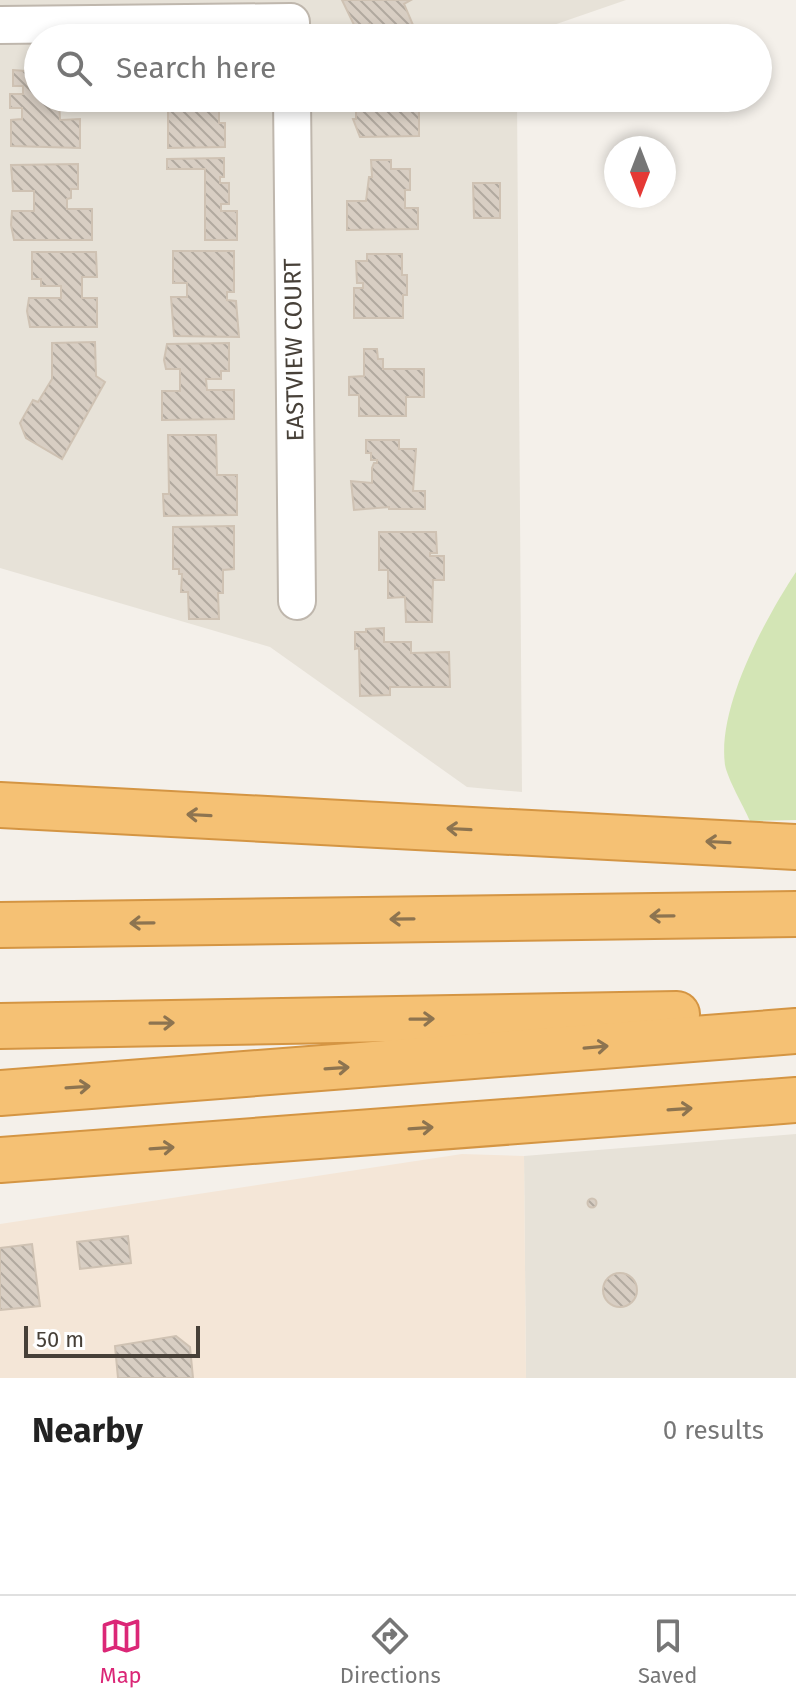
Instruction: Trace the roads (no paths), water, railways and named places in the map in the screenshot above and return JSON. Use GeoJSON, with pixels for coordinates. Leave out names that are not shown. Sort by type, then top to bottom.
{"type":"FeatureCollection","features":[{"type":"Feature","properties":{"kind":"highway"},"geometry":{"type":"LineString","coordinates":[[0,805],[796,847]]}},
{"type":"Feature","properties":{"kind":"highway"},"geometry":{"type":"LineString","coordinates":[[0,925],[796,914]]}},
{"type":"Feature","properties":{"kind":"highway"},"geometry":{"type":"LineString","coordinates":[[0,1026],[796,1012]]}},
{"type":"Feature","properties":{"kind":"highway"},"geometry":{"type":"LineString","coordinates":[[0,1093],[796,1031]]}},
{"type":"Feature","properties":{"kind":"highway"},"geometry":{"type":"LineString","coordinates":[[0,1160],[796,1100]]}},
{"type":"Feature","properties":{"kind":"street"},"geometry":{"type":"LineString","coordinates":[[0,25],[24,25]]}},
{"type":"Feature","properties":{"kind":"street","name":"EASTVIEW COURT"},"geometry":{"type":"LineString","coordinates":[[292,112],[297,601]]}}]}
